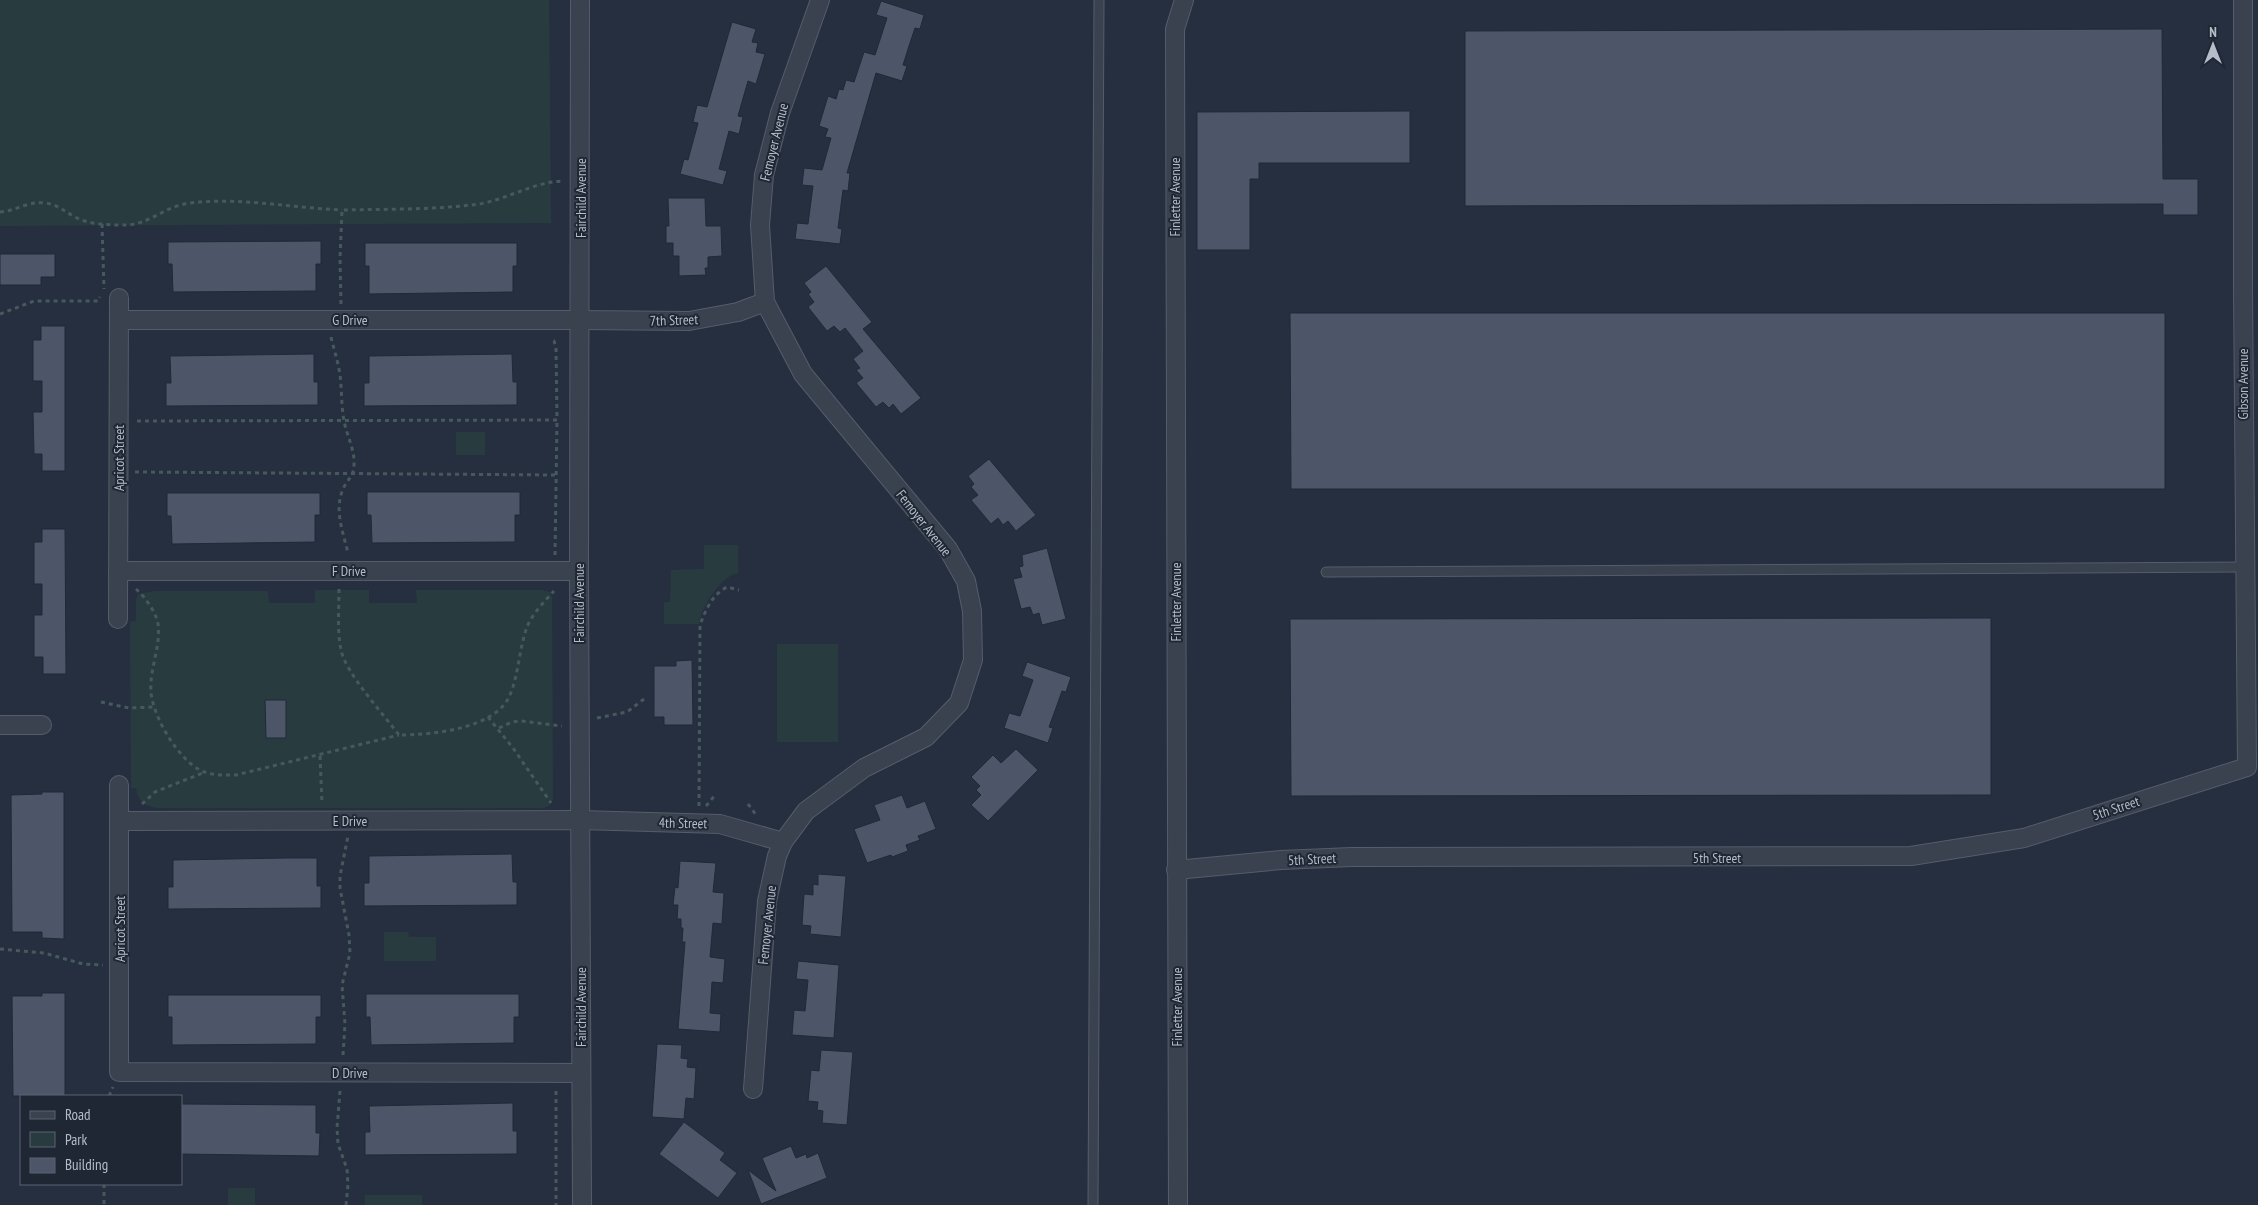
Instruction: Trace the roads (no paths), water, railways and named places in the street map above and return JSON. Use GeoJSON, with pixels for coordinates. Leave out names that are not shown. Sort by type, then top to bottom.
{"type":"FeatureCollection","features":[{"type":"Feature","properties":{"kind":"street","name":"Fairchild Avenue"},"geometry":{"type":"LineString","coordinates":[[580,0],[581,320],[579,571],[582,1205]]}},
{"type":"Feature","properties":{"kind":"street","name":"Femoyer Avenue"},"geometry":{"type":"LineString","coordinates":[[753,1089],[767,901],[777,856],[783,842],[806,811],[864,768],[926,737],[960,703],[973,660],[972,611],[966,581],[948,549],[803,374],[765,302],[760,225],[764,175],[780,113],[820,0]]}},
{"type":"Feature","properties":{"kind":"street","name":"Finletter Avenue"},"geometry":{"type":"LineString","coordinates":[[1178,1205],[1175,29],[1184,0]]}},
{"type":"Feature","properties":{"kind":"street","name":"Gibson Avenue"},"geometry":{"type":"LineString","coordinates":[[2243,0],[2246,767]]}},
{"type":"Feature","properties":{"kind":"street","name":"Apricot Street"},"geometry":{"type":"LineString","coordinates":[[112,294],[119,320],[118,619]]}},
{"type":"Feature","properties":{"kind":"street","name":"7th Street"},"geometry":{"type":"LineString","coordinates":[[581,320],[689,321],[738,312],[765,302]]}},
{"type":"Feature","properties":{"kind":"street","name":"G Drive"},"geometry":{"type":"LineString","coordinates":[[119,320],[581,320]]}},
{"type":"Feature","properties":{"kind":"street","name":"F Drive"},"geometry":{"type":"LineString","coordinates":[[118,571],[579,571]]}},
{"type":"Feature","properties":{"kind":"street"},"geometry":{"type":"LineString","coordinates":[[0,725],[42,725]]}},
{"type":"Feature","properties":{"kind":"street","name":"5th Street"},"geometry":{"type":"LineString","coordinates":[[1176,870],[1281,860],[1352,857],[1911,856],[2024,838],[2246,767]]}},
{"type":"Feature","properties":{"kind":"street","name":"Apricot Street"},"geometry":{"type":"LineString","coordinates":[[119,785],[119,1072]]}},
{"type":"Feature","properties":{"kind":"street","name":"4th Street"},"geometry":{"type":"LineString","coordinates":[[580,820],[720,824],[783,842]]}},
{"type":"Feature","properties":{"kind":"street","name":"E Drive"},"geometry":{"type":"LineString","coordinates":[[120,821],[580,820]]}},
{"type":"Feature","properties":{"kind":"street","name":"D Drive"},"geometry":{"type":"LineString","coordinates":[[119,1072],[581,1072]]}},
{"type":"Feature","properties":{"kind":"lane"},"geometry":{"type":"LineString","coordinates":[[1093,1205],[1099,0]]}},
{"type":"Feature","properties":{"kind":"lane"},"geometry":{"type":"LineString","coordinates":[[1326,572],[2244,568]]}}]}
